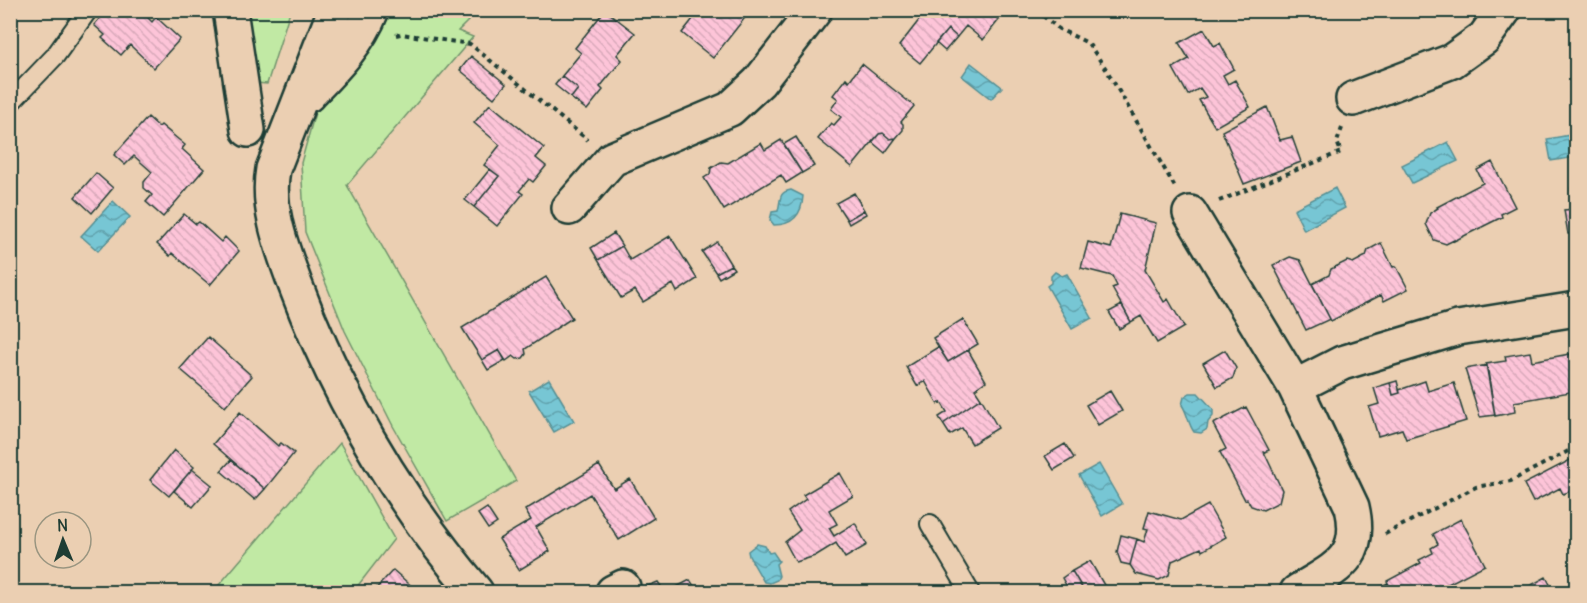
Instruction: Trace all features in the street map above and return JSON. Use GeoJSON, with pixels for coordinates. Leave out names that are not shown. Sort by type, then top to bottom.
{"type":"FeatureCollection","features":[{"type":"Feature","properties":{"kind":"street"},"geometry":{"type":"LineString","coordinates":[[230,10],[248,130]]}},
{"type":"Feature","properties":{"kind":"street"},"geometry":{"type":"LineString","coordinates":[[335,10],[273,170],[270,183],[274,216],[305,310],[352,409],[383,463],[423,522],[476,592]]}},
{"type":"Feature","properties":{"kind":"street"},"geometry":{"type":"LineString","coordinates":[[569,208],[612,159],[729,109],[759,82],[815,10]]}},
{"type":"Feature","properties":{"kind":"street"},"geometry":{"type":"LineString","coordinates":[[1353,99],[1452,61],[1484,38],[1504,10]]}},
{"type":"Feature","properties":{"kind":"street"},"geometry":{"type":"LineString","coordinates":[[298,105],[344,58],[369,19]]}},
{"type":"Feature","properties":{"kind":"street"},"geometry":{"type":"LineString","coordinates":[[1190,213],[1295,387],[1352,507],[1355,539],[1349,554],[1338,565],[1297,592]]}},
{"type":"Feature","properties":{"kind":"street"},"geometry":{"type":"LineString","coordinates":[[1295,387],[1342,363],[1458,327],[1576,309]]}},
{"type":"Feature","properties":{"kind":"lane"},"geometry":{"type":"LineString","coordinates":[[10,103],[55,56],[88,10]]}},
{"type":"Feature","properties":{"kind":"lane"},"geometry":{"type":"LineString","coordinates":[[930,524],[970,592]]}},
{"type":"Feature","properties":{"kind":"path"},"geometry":{"type":"LineString","coordinates":[[1036,10],[1059,29],[1088,43],[1106,69],[1190,213],[1341,152],[1337,142],[1353,99]]}},
{"type":"Feature","properties":{"kind":"path"},"geometry":{"type":"LineString","coordinates":[[369,19],[385,38],[401,34],[470,44],[612,159]]}},
{"type":"Feature","properties":{"kind":"path"},"geometry":{"type":"LineString","coordinates":[[1355,539],[1377,538],[1476,487],[1511,481],[1576,447]]}},
{"type":"Feature","properties":{"kind":"green space"},"geometry":{"type":"Polygon","coordinates":[[[246,11],[290,11],[267,84],[256,83],[246,11]]]}},
{"type":"Feature","properties":{"kind":"green space"},"geometry":{"type":"Polygon","coordinates":[[[386,11],[478,11],[458,31],[473,37],[347,185],[516,481],[447,521],[393,426],[345,331],[305,232],[301,163],[316,109],[386,11]]]}},
{"type":"Feature","properties":{"kind":"green space"},"geometry":{"type":"Polygon","coordinates":[[[340,443],[394,539],[353,592],[213,592],[340,443]]]}},
{"type":"Feature","properties":{"kind":"water"},"geometry":{"type":"Polygon","coordinates":[[[971,63],[1002,87],[991,99],[962,76],[971,63]]]}},
{"type":"Feature","properties":{"kind":"water"},"geometry":{"type":"Polygon","coordinates":[[[1576,134],[1576,157],[1551,161],[1547,139],[1576,134]]]}},
{"type":"Feature","properties":{"kind":"water"},"geometry":{"type":"Polygon","coordinates":[[[1448,142],[1458,161],[1412,183],[1402,165],[1448,142]]]}},
{"type":"Feature","properties":{"kind":"water"},"geometry":{"type":"Polygon","coordinates":[[[1335,188],[1345,208],[1304,230],[1294,209],[1335,188]]]}},
{"type":"Feature","properties":{"kind":"water"},"geometry":{"type":"Polygon","coordinates":[[[791,190],[803,196],[801,208],[791,221],[774,225],[770,220],[772,212],[778,211],[782,195],[791,190]]]}},
{"type":"Feature","properties":{"kind":"water"},"geometry":{"type":"Polygon","coordinates":[[[113,201],[130,217],[98,251],[81,236],[113,201]]]}},
{"type":"Feature","properties":{"kind":"water"},"geometry":{"type":"Polygon","coordinates":[[[1055,272],[1062,276],[1067,274],[1092,318],[1072,329],[1047,286],[1051,283],[1051,276],[1055,272]]]}},
{"type":"Feature","properties":{"kind":"water"},"geometry":{"type":"Polygon","coordinates":[[[549,379],[574,421],[554,432],[529,391],[549,379]]]}},
{"type":"Feature","properties":{"kind":"water"},"geometry":{"type":"Polygon","coordinates":[[[1190,393],[1198,393],[1213,409],[1213,416],[1208,422],[1207,429],[1201,433],[1194,432],[1182,405],[1184,397],[1190,393]]]}},
{"type":"Feature","properties":{"kind":"water"},"geometry":{"type":"Polygon","coordinates":[[[1099,464],[1122,504],[1102,516],[1079,475],[1099,464]]]}},
{"type":"Feature","properties":{"kind":"water"},"geometry":{"type":"Polygon","coordinates":[[[757,544],[765,546],[769,553],[773,552],[779,561],[776,564],[779,576],[777,580],[770,583],[764,582],[749,556],[748,551],[757,544]]]}},
{"type":"Feature","properties":{"kind":"building"},"geometry":{"type":"Polygon","coordinates":[[[107,10],[140,10],[152,22],[156,17],[180,39],[154,68],[130,45],[121,55],[102,38],[105,35],[94,25],[107,10]]]}},
{"type":"Feature","properties":{"kind":"building"},"geometry":{"type":"Polygon","coordinates":[[[605,10],[635,33],[617,55],[622,60],[600,87],[603,90],[587,110],[571,98],[578,89],[562,76],[581,53],[575,48],[605,10]]]}},
{"type":"Feature","properties":{"kind":"building"},"geometry":{"type":"Polygon","coordinates":[[[700,10],[751,10],[713,58],[682,33],[700,10]]]}},
{"type":"Feature","properties":{"kind":"building"},"geometry":{"type":"Polygon","coordinates":[[[927,10],[995,10],[1002,16],[983,40],[966,26],[957,37],[948,29],[920,63],[899,46],[927,10]]]}},
{"type":"Feature","properties":{"kind":"building"},"geometry":{"type":"Polygon","coordinates":[[[948,29],[957,37],[945,51],[936,43],[948,29]]]}},
{"type":"Feature","properties":{"kind":"building"},"geometry":{"type":"Polygon","coordinates":[[[1204,29],[1214,46],[1220,43],[1234,69],[1223,75],[1228,84],[1235,80],[1250,107],[1215,127],[1199,100],[1206,97],[1200,88],[1188,95],[1173,68],[1189,59],[1179,43],[1204,29]]]}},
{"type":"Feature","properties":{"kind":"building"},"geometry":{"type":"Polygon","coordinates":[[[471,56],[506,84],[494,98],[460,70],[471,56]]]}},
{"type":"Feature","properties":{"kind":"building"},"geometry":{"type":"Polygon","coordinates":[[[862,64],[914,106],[901,122],[903,130],[896,138],[890,139],[883,133],[879,134],[852,167],[818,139],[831,123],[834,125],[841,117],[831,109],[838,99],[833,95],[846,78],[849,81],[862,64]]]}},
{"type":"Feature","properties":{"kind":"building"},"geometry":{"type":"Polygon","coordinates":[[[562,76],[578,89],[571,98],[555,85],[562,76]]]}},
{"type":"Feature","properties":{"kind":"building"},"geometry":{"type":"Polygon","coordinates":[[[490,104],[544,148],[536,158],[546,166],[533,182],[529,179],[519,191],[523,194],[497,226],[474,207],[499,176],[484,165],[500,145],[474,123],[490,104]]]}},
{"type":"Feature","properties":{"kind":"building"},"geometry":{"type":"Polygon","coordinates":[[[1267,107],[1280,140],[1292,137],[1301,162],[1244,184],[1222,131],[1267,107]]]}},
{"type":"Feature","properties":{"kind":"building"},"geometry":{"type":"Polygon","coordinates":[[[148,117],[185,145],[182,149],[204,169],[163,217],[146,202],[152,195],[144,188],[144,182],[152,172],[134,156],[125,165],[114,155],[148,117]]]}},
{"type":"Feature","properties":{"kind":"building"},"geometry":{"type":"Polygon","coordinates":[[[883,133],[890,139],[896,138],[885,153],[872,142],[883,133]]]}},
{"type":"Feature","properties":{"kind":"building"},"geometry":{"type":"Polygon","coordinates":[[[796,137],[814,166],[802,173],[784,144],[796,137]]]}},
{"type":"Feature","properties":{"kind":"building"},"geometry":{"type":"Polygon","coordinates":[[[781,140],[802,173],[786,183],[781,175],[724,210],[704,178],[710,174],[711,168],[721,162],[728,163],[761,143],[765,150],[781,140]]]}},
{"type":"Feature","properties":{"kind":"building"},"geometry":{"type":"Polygon","coordinates":[[[1492,162],[1515,207],[1501,214],[1502,217],[1454,241],[1446,244],[1434,240],[1426,224],[1430,213],[1483,183],[1477,170],[1492,162]]]}},
{"type":"Feature","properties":{"kind":"building"},"geometry":{"type":"Polygon","coordinates":[[[490,169],[499,176],[474,207],[465,200],[490,169]]]}},
{"type":"Feature","properties":{"kind":"building"},"geometry":{"type":"Polygon","coordinates":[[[96,173],[113,188],[92,213],[75,197],[96,173]]]}},
{"type":"Feature","properties":{"kind":"building"},"geometry":{"type":"Polygon","coordinates":[[[1576,187],[1576,233],[1568,234],[1564,210],[1575,209],[1571,188],[1576,187]]]}},
{"type":"Feature","properties":{"kind":"building"},"geometry":{"type":"Polygon","coordinates":[[[854,193],[864,210],[847,220],[836,203],[854,193]]]}},
{"type":"Feature","properties":{"kind":"building"},"geometry":{"type":"Polygon","coordinates":[[[864,210],[866,214],[849,224],[847,220],[864,210]]]}},
{"type":"Feature","properties":{"kind":"building"},"geometry":{"type":"Polygon","coordinates":[[[184,214],[196,224],[199,222],[221,242],[225,237],[239,251],[210,285],[172,253],[170,256],[157,244],[184,214]]]}},
{"type":"Feature","properties":{"kind":"building"},"geometry":{"type":"Polygon","coordinates":[[[1120,214],[1156,223],[1145,270],[1164,302],[1168,299],[1184,327],[1157,343],[1141,316],[1131,322],[1112,288],[1117,286],[1112,276],[1081,268],[1088,242],[1111,248],[1120,214]]]}},
{"type":"Feature","properties":{"kind":"building"},"geometry":{"type":"Polygon","coordinates":[[[614,233],[622,246],[598,260],[591,248],[614,233]]]}},
{"type":"Feature","properties":{"kind":"building"},"geometry":{"type":"Polygon","coordinates":[[[670,236],[697,279],[677,292],[673,284],[643,302],[635,290],[621,298],[598,260],[622,246],[630,260],[670,236]]]}},
{"type":"Feature","properties":{"kind":"building"},"geometry":{"type":"Polygon","coordinates":[[[717,242],[731,265],[716,273],[702,252],[717,242]]]}},
{"type":"Feature","properties":{"kind":"building"},"geometry":{"type":"Polygon","coordinates":[[[1381,243],[1408,289],[1384,301],[1381,295],[1331,321],[1312,284],[1329,275],[1331,269],[1347,261],[1353,263],[1366,256],[1368,250],[1381,243]]]}},
{"type":"Feature","properties":{"kind":"building"},"geometry":{"type":"Polygon","coordinates":[[[1290,257],[1300,260],[1330,319],[1306,330],[1273,265],[1290,257]]]}},
{"type":"Feature","properties":{"kind":"building"},"geometry":{"type":"Polygon","coordinates":[[[731,265],[734,269],[719,278],[716,273],[731,265]]]}},
{"type":"Feature","properties":{"kind":"building"},"geometry":{"type":"Polygon","coordinates":[[[10,269],[16,280],[10,289],[10,269]]]}},
{"type":"Feature","properties":{"kind":"building"},"geometry":{"type":"Polygon","coordinates":[[[546,277],[572,318],[525,349],[526,354],[523,358],[517,359],[513,356],[506,361],[499,350],[482,360],[462,328],[546,277]]]}},
{"type":"Feature","properties":{"kind":"building"},"geometry":{"type":"Polygon","coordinates":[[[1122,305],[1131,322],[1119,329],[1109,312],[1122,305]]]}},
{"type":"Feature","properties":{"kind":"building"},"geometry":{"type":"Polygon","coordinates":[[[963,319],[978,344],[948,362],[933,338],[963,319]]]}},
{"type":"Feature","properties":{"kind":"building"},"geometry":{"type":"Polygon","coordinates":[[[208,337],[252,376],[225,407],[180,369],[208,337]]]}},
{"type":"Feature","properties":{"kind":"building"},"geometry":{"type":"Polygon","coordinates":[[[938,347],[948,362],[968,350],[986,381],[975,389],[981,398],[943,424],[939,417],[947,412],[941,402],[938,404],[925,381],[917,386],[906,367],[938,347]]]}},
{"type":"Feature","properties":{"kind":"building"},"geometry":{"type":"Polygon","coordinates":[[[499,350],[505,360],[488,370],[482,360],[499,350]]]}},
{"type":"Feature","properties":{"kind":"building"},"geometry":{"type":"Polygon","coordinates":[[[1225,350],[1236,368],[1233,378],[1217,387],[1203,363],[1225,350]]]}},
{"type":"Feature","properties":{"kind":"building"},"geometry":{"type":"Polygon","coordinates":[[[1530,352],[1532,361],[1570,354],[1576,391],[1514,402],[1515,412],[1495,416],[1486,364],[1506,361],[1505,356],[1530,352]]]}},
{"type":"Feature","properties":{"kind":"building"},"geometry":{"type":"Polygon","coordinates":[[[1487,365],[1495,415],[1480,417],[1465,369],[1487,365]]]}},
{"type":"Feature","properties":{"kind":"building"},"geometry":{"type":"Polygon","coordinates":[[[1397,381],[1400,393],[1393,395],[1390,383],[1397,381]]]}},
{"type":"Feature","properties":{"kind":"building"},"geometry":{"type":"Polygon","coordinates":[[[1425,381],[1428,391],[1454,383],[1466,421],[1406,439],[1402,429],[1378,436],[1369,407],[1379,404],[1374,388],[1390,383],[1393,395],[1400,393],[1399,390],[1425,381]]]}},
{"type":"Feature","properties":{"kind":"building"},"geometry":{"type":"Polygon","coordinates":[[[1110,391],[1122,411],[1098,425],[1086,405],[1110,391]]]}},
{"type":"Feature","properties":{"kind":"building"},"geometry":{"type":"Polygon","coordinates":[[[981,398],[998,428],[972,444],[962,428],[950,435],[943,424],[981,398]]]}},
{"type":"Feature","properties":{"kind":"building"},"geometry":{"type":"Polygon","coordinates":[[[1246,407],[1269,450],[1264,452],[1282,490],[1279,502],[1263,510],[1251,506],[1247,499],[1245,500],[1220,452],[1226,449],[1213,424],[1246,407]]]}},
{"type":"Feature","properties":{"kind":"building"},"geometry":{"type":"Polygon","coordinates":[[[240,412],[278,446],[281,443],[294,453],[265,489],[213,444],[240,412]]]}},
{"type":"Feature","properties":{"kind":"building"},"geometry":{"type":"Polygon","coordinates":[[[1065,444],[1074,458],[1054,470],[1045,456],[1065,444]]]}},
{"type":"Feature","properties":{"kind":"building"},"geometry":{"type":"Polygon","coordinates":[[[174,450],[194,467],[169,496],[150,480],[174,450]]]}},
{"type":"Feature","properties":{"kind":"building"},"geometry":{"type":"Polygon","coordinates":[[[1576,457],[1576,502],[1571,491],[1563,494],[1560,488],[1533,502],[1524,484],[1576,457]]]}},
{"type":"Feature","properties":{"kind":"building"},"geometry":{"type":"Polygon","coordinates":[[[231,460],[265,489],[255,500],[221,471],[231,460]]]}},
{"type":"Feature","properties":{"kind":"building"},"geometry":{"type":"Polygon","coordinates":[[[599,465],[614,489],[630,479],[654,518],[619,540],[590,494],[536,527],[550,551],[519,570],[499,539],[531,520],[525,510],[599,465]]]}},
{"type":"Feature","properties":{"kind":"building"},"geometry":{"type":"Polygon","coordinates":[[[192,469],[212,485],[193,507],[174,491],[192,469]]]}},
{"type":"Feature","properties":{"kind":"building"},"geometry":{"type":"Polygon","coordinates":[[[840,473],[853,496],[829,510],[837,524],[829,528],[834,536],[855,523],[867,545],[845,558],[836,543],[815,556],[796,562],[785,542],[800,530],[788,512],[806,499],[803,495],[840,473]]]}},
{"type":"Feature","properties":{"kind":"building"},"geometry":{"type":"Polygon","coordinates":[[[1208,505],[1226,537],[1202,551],[1201,548],[1172,561],[1169,575],[1159,580],[1136,574],[1130,565],[1137,539],[1144,542],[1148,529],[1144,528],[1149,511],[1181,520],[1208,505]]]}},
{"type":"Feature","properties":{"kind":"building"},"geometry":{"type":"Polygon","coordinates":[[[487,508],[497,523],[488,529],[478,514],[487,508]]]}},
{"type":"Feature","properties":{"kind":"building"},"geometry":{"type":"Polygon","coordinates":[[[1461,519],[1485,565],[1436,590],[1437,592],[1393,592],[1387,581],[1421,563],[1419,560],[1433,553],[1431,548],[1438,544],[1433,534],[1461,519]]]}},
{"type":"Feature","properties":{"kind":"building"},"geometry":{"type":"Polygon","coordinates":[[[1121,535],[1137,539],[1130,565],[1121,563],[1117,552],[1121,535]]]}},
{"type":"Feature","properties":{"kind":"building"},"geometry":{"type":"Polygon","coordinates":[[[1090,561],[1108,592],[1082,592],[1084,591],[1072,571],[1090,561]]]}},
{"type":"Feature","properties":{"kind":"building"},"geometry":{"type":"Polygon","coordinates":[[[393,570],[416,590],[414,592],[373,592],[393,570]]]}},
{"type":"Feature","properties":{"kind":"building"},"geometry":{"type":"Polygon","coordinates":[[[1072,571],[1084,591],[1070,592],[1062,578],[1072,571]]]}},
{"type":"Feature","properties":{"kind":"building"},"geometry":{"type":"Polygon","coordinates":[[[1546,577],[1554,592],[1528,592],[1526,588],[1546,577]]]}},
{"type":"Feature","properties":{"kind":"building"},"geometry":{"type":"Polygon","coordinates":[[[690,580],[698,592],[667,592],[690,580]]]}},
{"type":"Feature","properties":{"kind":"building"},"geometry":{"type":"Polygon","coordinates":[[[658,582],[665,592],[633,592],[658,582]]]}},
{"type":"Feature","properties":{"kind":"building"},"geometry":{"type":"Polygon","coordinates":[[[1388,583],[1393,592],[1369,592],[1388,583]]]}}]}
